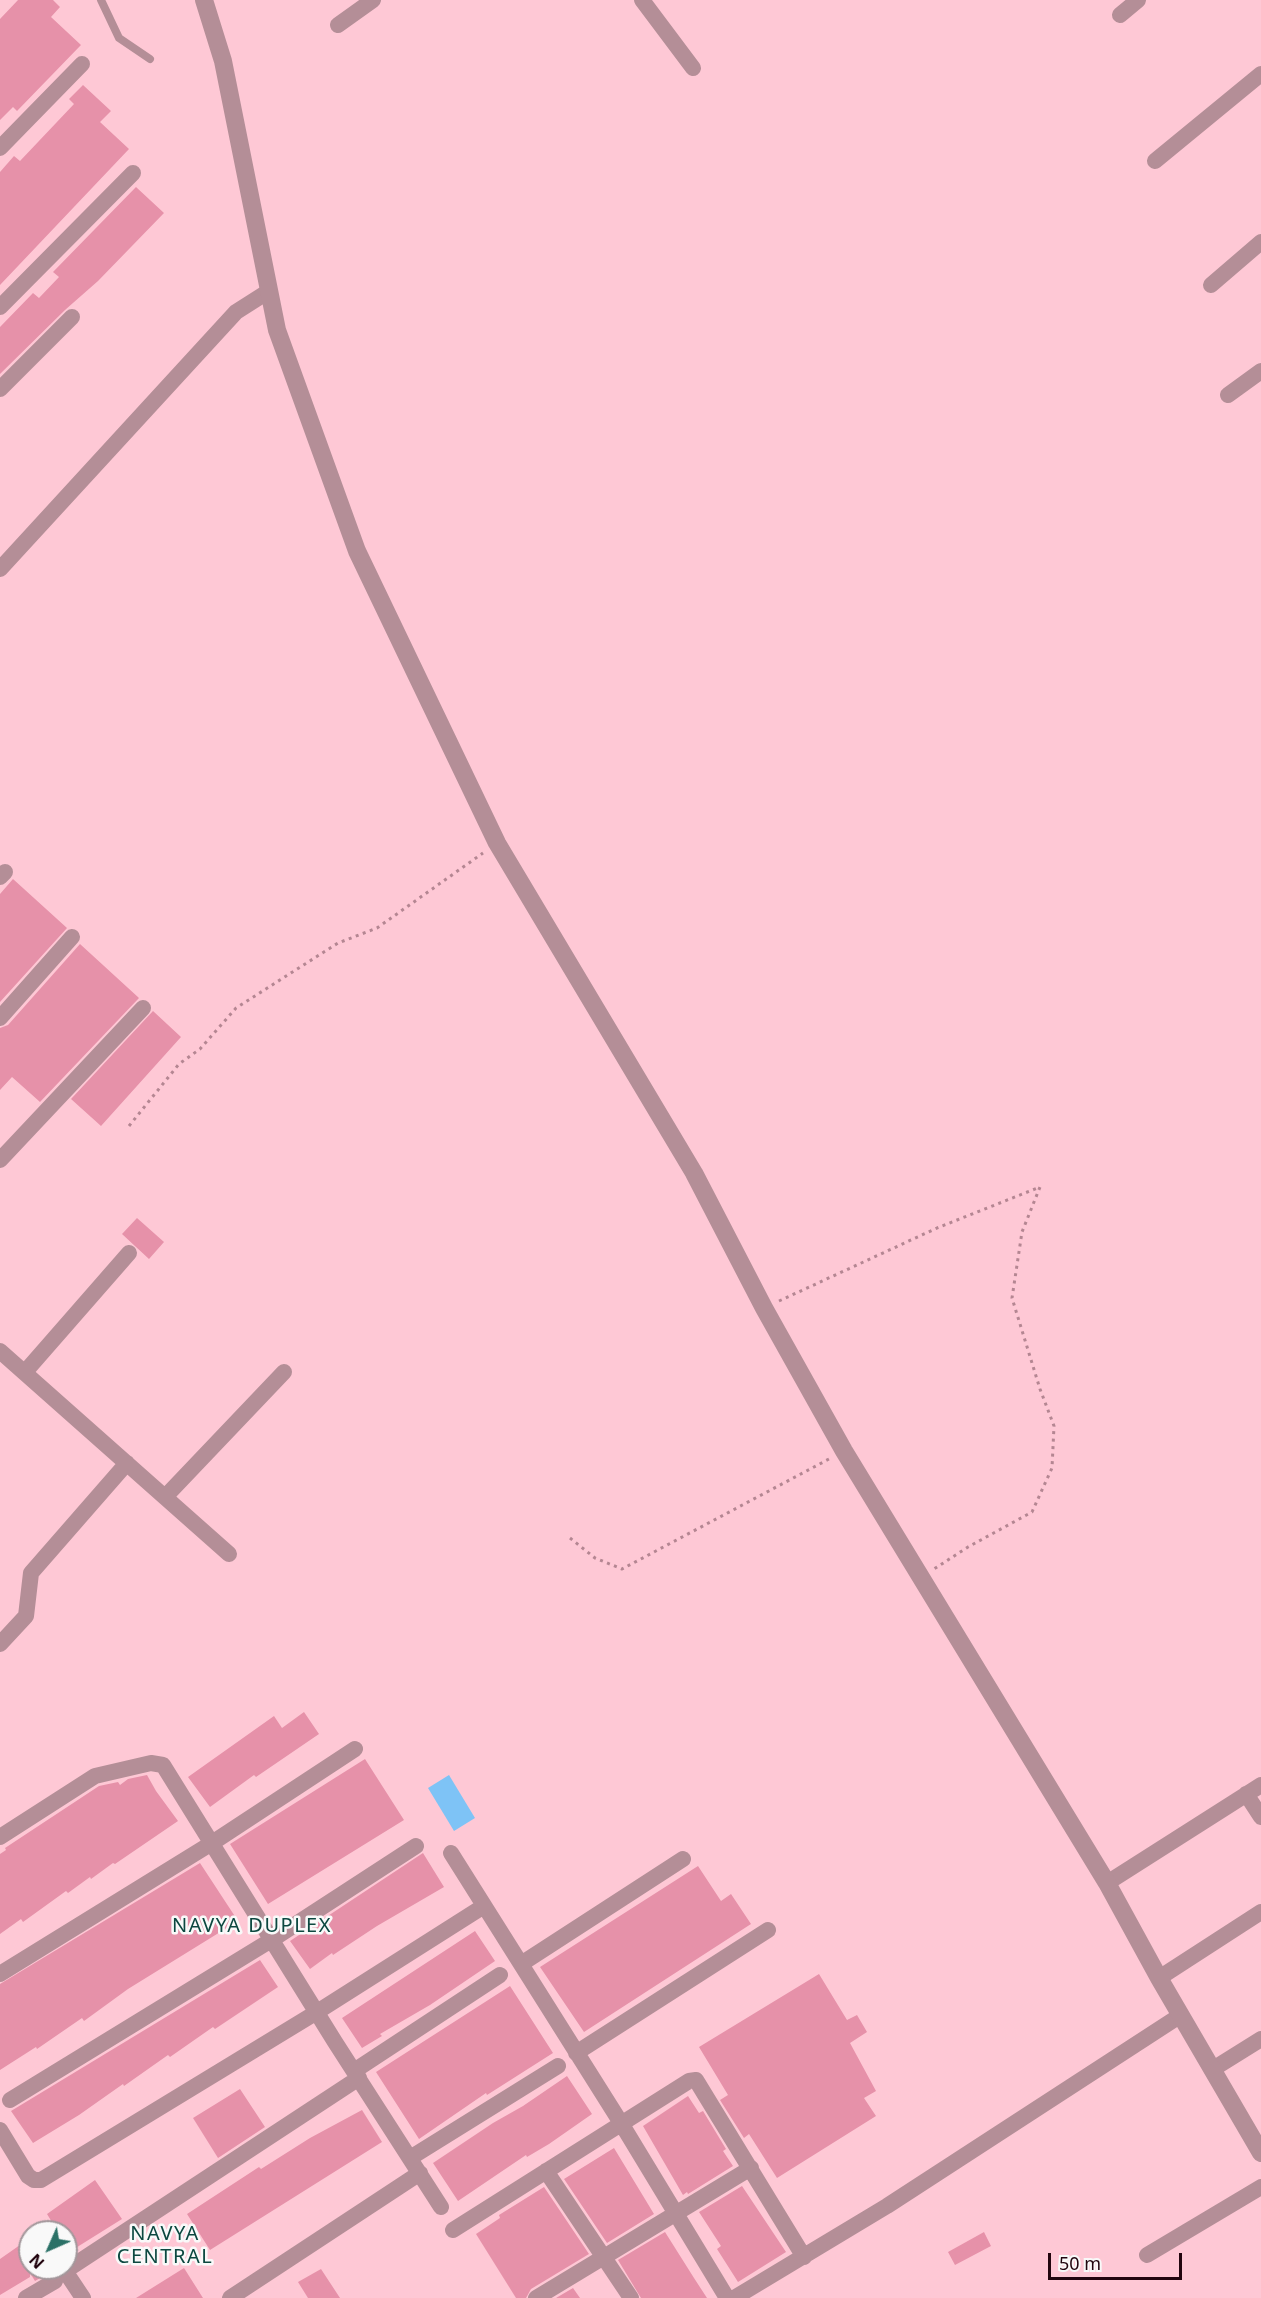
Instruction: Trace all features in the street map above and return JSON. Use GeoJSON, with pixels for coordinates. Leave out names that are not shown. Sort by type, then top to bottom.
{"type":"FeatureCollection","features":[{"type":"Feature","properties":{"kind":"street"},"geometry":{"type":"LineString","coordinates":[[204,0],[223,61],[277,330],[357,551],[496,843],[694,1173],[764,1308],[844,1451],[1107,1883],[1159,1978],[1261,2153]]}},
{"type":"Feature","properties":{"kind":"street"},"geometry":{"type":"LineString","coordinates":[[338,26],[373,0]]}},
{"type":"Feature","properties":{"kind":"street"},"geometry":{"type":"LineString","coordinates":[[642,0],[693,68]]}},
{"type":"Feature","properties":{"kind":"street"},"geometry":{"type":"LineString","coordinates":[[1120,15],[1137,0]]}},
{"type":"Feature","properties":{"kind":"street"},"geometry":{"type":"LineString","coordinates":[[0,148],[82,64]]}},
{"type":"Feature","properties":{"kind":"street"},"geometry":{"type":"LineString","coordinates":[[1155,161],[1261,74]]}},
{"type":"Feature","properties":{"kind":"street"},"geometry":{"type":"LineString","coordinates":[[0,307],[133,173]]}},
{"type":"Feature","properties":{"kind":"street"},"geometry":{"type":"LineString","coordinates":[[1211,285],[1261,242]]}},
{"type":"Feature","properties":{"kind":"street"},"geometry":{"type":"LineString","coordinates":[[0,569],[236,312],[269,291]]}},
{"type":"Feature","properties":{"kind":"street"},"geometry":{"type":"LineString","coordinates":[[0,389],[72,317]]}},
{"type":"Feature","properties":{"kind":"street"},"geometry":{"type":"LineString","coordinates":[[1228,395],[1261,371]]}},
{"type":"Feature","properties":{"kind":"street"},"geometry":{"type":"LineString","coordinates":[[0,1018],[72,937]]}},
{"type":"Feature","properties":{"kind":"street"},"geometry":{"type":"LineString","coordinates":[[0,1160],[143,1008]]}},
{"type":"Feature","properties":{"kind":"street"},"geometry":{"type":"LineString","coordinates":[[25,1372],[129,1253]]}},
{"type":"Feature","properties":{"kind":"street"},"geometry":{"type":"LineString","coordinates":[[0,1351],[230,1554]]}},
{"type":"Feature","properties":{"kind":"street"},"geometry":{"type":"LineString","coordinates":[[165,1497],[284,1372]]}},
{"type":"Feature","properties":{"kind":"street"},"geometry":{"type":"LineString","coordinates":[[0,1644],[26,1616],[32,1573],[127,1463]]}},
{"type":"Feature","properties":{"kind":"street"},"geometry":{"type":"LineString","coordinates":[[0,1974],[212,1843],[355,1749]]}},
{"type":"Feature","properties":{"kind":"street"},"geometry":{"type":"LineString","coordinates":[[0,1837],[95,1776],[151,1763],[163,1765],[441,2207]]}},
{"type":"Feature","properties":{"kind":"street"},"geometry":{"type":"LineString","coordinates":[[1107,1883],[1261,1785]]}},
{"type":"Feature","properties":{"kind":"street"},"geometry":{"type":"LineString","coordinates":[[1246,1794],[1261,1816]]}},
{"type":"Feature","properties":{"kind":"street"},"geometry":{"type":"LineString","coordinates":[[10,2100],[273,1939],[416,1846]]}},
{"type":"Feature","properties":{"kind":"street"},"geometry":{"type":"LineString","coordinates":[[451,1853],[677,2212],[727,2298]]}},
{"type":"Feature","properties":{"kind":"street"},"geometry":{"type":"LineString","coordinates":[[521,1964],[683,1859]]}},
{"type":"Feature","properties":{"kind":"street"},"geometry":{"type":"LineString","coordinates":[[0,2130],[28,2176],[34,2180],[41,2180],[317,2012],[483,1906]]}},
{"type":"Feature","properties":{"kind":"street"},"geometry":{"type":"LineString","coordinates":[[1159,1978],[1261,1912]]}},
{"type":"Feature","properties":{"kind":"street"},"geometry":{"type":"LineString","coordinates":[[576,2053],[768,1930]]}},
{"type":"Feature","properties":{"kind":"street"},"geometry":{"type":"LineString","coordinates":[[78,2262],[357,2075],[500,1975]]}},
{"type":"Feature","properties":{"kind":"street"},"geometry":{"type":"LineString","coordinates":[[734,2298],[887,2206],[1181,2015]]}},
{"type":"Feature","properties":{"kind":"street"},"geometry":{"type":"LineString","coordinates":[[1213,2069],[1261,2039]]}},
{"type":"Feature","properties":{"kind":"street"},"geometry":{"type":"LineString","coordinates":[[410,2158],[558,2066]]}},
{"type":"Feature","properties":{"kind":"street"},"geometry":{"type":"LineString","coordinates":[[453,2230],[689,2080],[696,2080],[804,2257]]}},
{"type":"Feature","properties":{"kind":"street"},"geometry":{"type":"LineString","coordinates":[[536,2298],[750,2168]]}},
{"type":"Feature","properties":{"kind":"street"},"geometry":{"type":"LineString","coordinates":[[546,2171],[631,2298]]}},
{"type":"Feature","properties":{"kind":"street"},"geometry":{"type":"LineString","coordinates":[[230,2298],[420,2173]]}},
{"type":"Feature","properties":{"kind":"street"},"geometry":{"type":"LineString","coordinates":[[1147,2255],[1261,2187]]}},
{"type":"Feature","properties":{"kind":"street"},"geometry":{"type":"LineString","coordinates":[[26,2298],[51,2280]]}},
{"type":"Feature","properties":{"kind":"street"},"geometry":{"type":"LineString","coordinates":[[67,2280],[83,2298]]}},
{"type":"Feature","properties":{"kind":"lane"},"geometry":{"type":"LineString","coordinates":[[101,0],[119,38],[150,59]]}},
{"type":"Feature","properties":{"kind":"path"},"geometry":{"type":"LineString","coordinates":[[129,1126],[179,1064],[200,1048],[236,1008],[338,943],[377,928],[496,843]]}},
{"type":"Feature","properties":{"kind":"path"},"geometry":{"type":"LineString","coordinates":[[764,1308],[937,1228],[1040,1187],[1022,1232],[1012,1298],[1054,1426],[1052,1468],[1032,1512],[968,1547],[921,1577]]}},
{"type":"Feature","properties":{"kind":"path"},"geometry":{"type":"LineString","coordinates":[[570,1538],[595,1557],[622,1569],[844,1451]]}},
{"type":"Feature","properties":{"kind":"water"},"geometry":{"type":"Polygon","coordinates":[[[449,1775],[475,1818],[454,1831],[428,1788],[449,1775]]]}},
{"type":"Feature","properties":{"kind":"building"},"geometry":{"type":"Polygon","coordinates":[[[18,0],[53,0],[60,7],[51,17],[81,45],[17,111],[13,107],[0,120],[0,19],[18,0]]]}},
{"type":"Feature","properties":{"kind":"building"},"geometry":{"type":"Polygon","coordinates":[[[83,85],[111,111],[100,122],[129,149],[0,285],[0,172],[14,156],[20,161],[74,104],[69,99],[83,85]]]}},
{"type":"Feature","properties":{"kind":"building"},"geometry":{"type":"Polygon","coordinates":[[[136,187],[164,213],[98,281],[0,374],[0,327],[33,293],[39,298],[59,277],[53,272],[136,187]]]}},
{"type":"Feature","properties":{"kind":"building"},"geometry":{"type":"Polygon","coordinates":[[[13,879],[67,928],[0,1002],[0,894],[13,879]]]}},
{"type":"Feature","properties":{"kind":"building"},"geometry":{"type":"Polygon","coordinates":[[[80,944],[139,998],[40,1102],[12,1077],[0,1090],[0,1028],[8,1025],[80,944]]]}},
{"type":"Feature","properties":{"kind":"building"},"geometry":{"type":"Polygon","coordinates":[[[153,1011],[181,1037],[101,1126],[71,1099],[153,1011]]]}},
{"type":"Feature","properties":{"kind":"building"},"geometry":{"type":"Polygon","coordinates":[[[137,1218],[164,1242],[149,1259],[122,1234],[137,1218]]]}},
{"type":"Feature","properties":{"kind":"building"},"geometry":{"type":"Polygon","coordinates":[[[304,1712],[319,1734],[256,1777],[254,1775],[210,1807],[188,1777],[274,1716],[282,1728],[304,1712]]]}},
{"type":"Feature","properties":{"kind":"building"},"geometry":{"type":"Polygon","coordinates":[[[365,1759],[404,1820],[268,1904],[230,1844],[365,1759]]]}},
{"type":"Feature","properties":{"kind":"building"},"geometry":{"type":"Polygon","coordinates":[[[147,1775],[178,1821],[115,1864],[113,1863],[91,1879],[90,1877],[68,1893],[66,1891],[23,1922],[21,1919],[0,1934],[0,1854],[6,1850],[5,1848],[99,1786],[118,1782],[120,1785],[128,1779],[147,1775]]]}},
{"type":"Feature","properties":{"kind":"building"},"geometry":{"type":"Polygon","coordinates":[[[423,1853],[444,1887],[333,1955],[332,1953],[310,1969],[290,1941],[423,1853]]]}},
{"type":"Feature","properties":{"kind":"building"},"geometry":{"type":"Polygon","coordinates":[[[200,1863],[238,1921],[128,1989],[84,2021],[82,2018],[37,2049],[36,2047],[0,2070],[0,1984],[200,1863]]]}},
{"type":"Feature","properties":{"kind":"building"},"geometry":{"type":"Polygon","coordinates":[[[698,1866],[721,1901],[731,1894],[751,1924],[584,2032],[540,1967],[698,1866]]]}},
{"type":"Feature","properties":{"kind":"building"},"geometry":{"type":"Polygon","coordinates":[[[475,1931],[495,1961],[430,2005],[380,2034],[382,2036],[362,2048],[342,2018],[475,1931]]]}},
{"type":"Feature","properties":{"kind":"building"},"geometry":{"type":"Polygon","coordinates":[[[260,1960],[278,1987],[33,2143],[11,2111],[260,1960]]]}},
{"type":"Feature","properties":{"kind":"building"},"geometry":{"type":"Polygon","coordinates":[[[819,1974],[847,2020],[857,2015],[867,2032],[850,2043],[876,2091],[864,2098],[876,2116],[777,2178],[749,2134],[744,2138],[720,2100],[728,2095],[699,2047],[819,1974]]]}},
{"type":"Feature","properties":{"kind":"building"},"geometry":{"type":"Polygon","coordinates":[[[510,1986],[553,2053],[487,2095],[486,2093],[419,2139],[376,2072],[510,1986]]]}},
{"type":"Feature","properties":{"kind":"building"},"geometry":{"type":"Polygon","coordinates":[[[567,2076],[592,2114],[458,2201],[433,2163],[567,2076]]]}},
{"type":"Feature","properties":{"kind":"building"},"geometry":{"type":"Polygon","coordinates":[[[240,2089],[265,2127],[218,2158],[193,2118],[240,2089]]]}},
{"type":"Feature","properties":{"kind":"building"},"geometry":{"type":"Polygon","coordinates":[[[688,2096],[699,2113],[703,2111],[726,2149],[723,2151],[733,2166],[683,2195],[643,2126],[688,2096]]]}},
{"type":"Feature","properties":{"kind":"building"},"geometry":{"type":"Polygon","coordinates":[[[362,2110],[382,2142],[210,2250],[187,2214],[259,2167],[261,2169],[310,2138],[362,2110]]]}},
{"type":"Feature","properties":{"kind":"building"},"geometry":{"type":"Polygon","coordinates":[[[614,2148],[654,2214],[607,2243],[564,2179],[614,2148]]]}},
{"type":"Feature","properties":{"kind":"building"},"geometry":{"type":"Polygon","coordinates":[[[95,2180],[122,2219],[78,2246],[78,2220],[51,2220],[47,2214],[95,2180]]]}},
{"type":"Feature","properties":{"kind":"building"},"geometry":{"type":"Polygon","coordinates":[[[742,2186],[786,2252],[738,2282],[717,2249],[721,2246],[699,2212],[742,2186]]]}},
{"type":"Feature","properties":{"kind":"building"},"geometry":{"type":"Polygon","coordinates":[[[544,2187],[589,2254],[531,2289],[526,2298],[516,2298],[476,2234],[500,2218],[499,2215],[544,2187]]]}},
{"type":"Feature","properties":{"kind":"building"},"geometry":{"type":"Polygon","coordinates":[[[665,2232],[707,2298],[641,2298],[618,2260],[665,2232]]]}},
{"type":"Feature","properties":{"kind":"building"},"geometry":{"type":"Polygon","coordinates":[[[984,2232],[991,2246],[955,2265],[948,2252],[984,2232]]]}},
{"type":"Feature","properties":{"kind":"building"},"geometry":{"type":"Polygon","coordinates":[[[18,2246],[18,2280],[25,2280],[0,2295],[0,2259],[18,2246]]]}},
{"type":"Feature","properties":{"kind":"building"},"geometry":{"type":"Polygon","coordinates":[[[184,2268],[203,2298],[136,2298],[184,2268]]]}},
{"type":"Feature","properties":{"kind":"building"},"geometry":{"type":"Polygon","coordinates":[[[321,2269],[340,2298],[308,2298],[298,2282],[321,2269]]]}},
{"type":"Feature","properties":{"kind":"building"},"geometry":{"type":"Polygon","coordinates":[[[573,2288],[580,2298],[556,2298],[573,2288]]]}},
{"type":"Feature","properties":{"kind":"district","name":"NAVYA DUPLEX"},"geometry":{"type":"Point","coordinates":[252,1926]}},
{"type":"Feature","properties":{"kind":"district","name":"NAVYA CENTRAL"},"geometry":{"type":"Point","coordinates":[165,2246]}}]}
